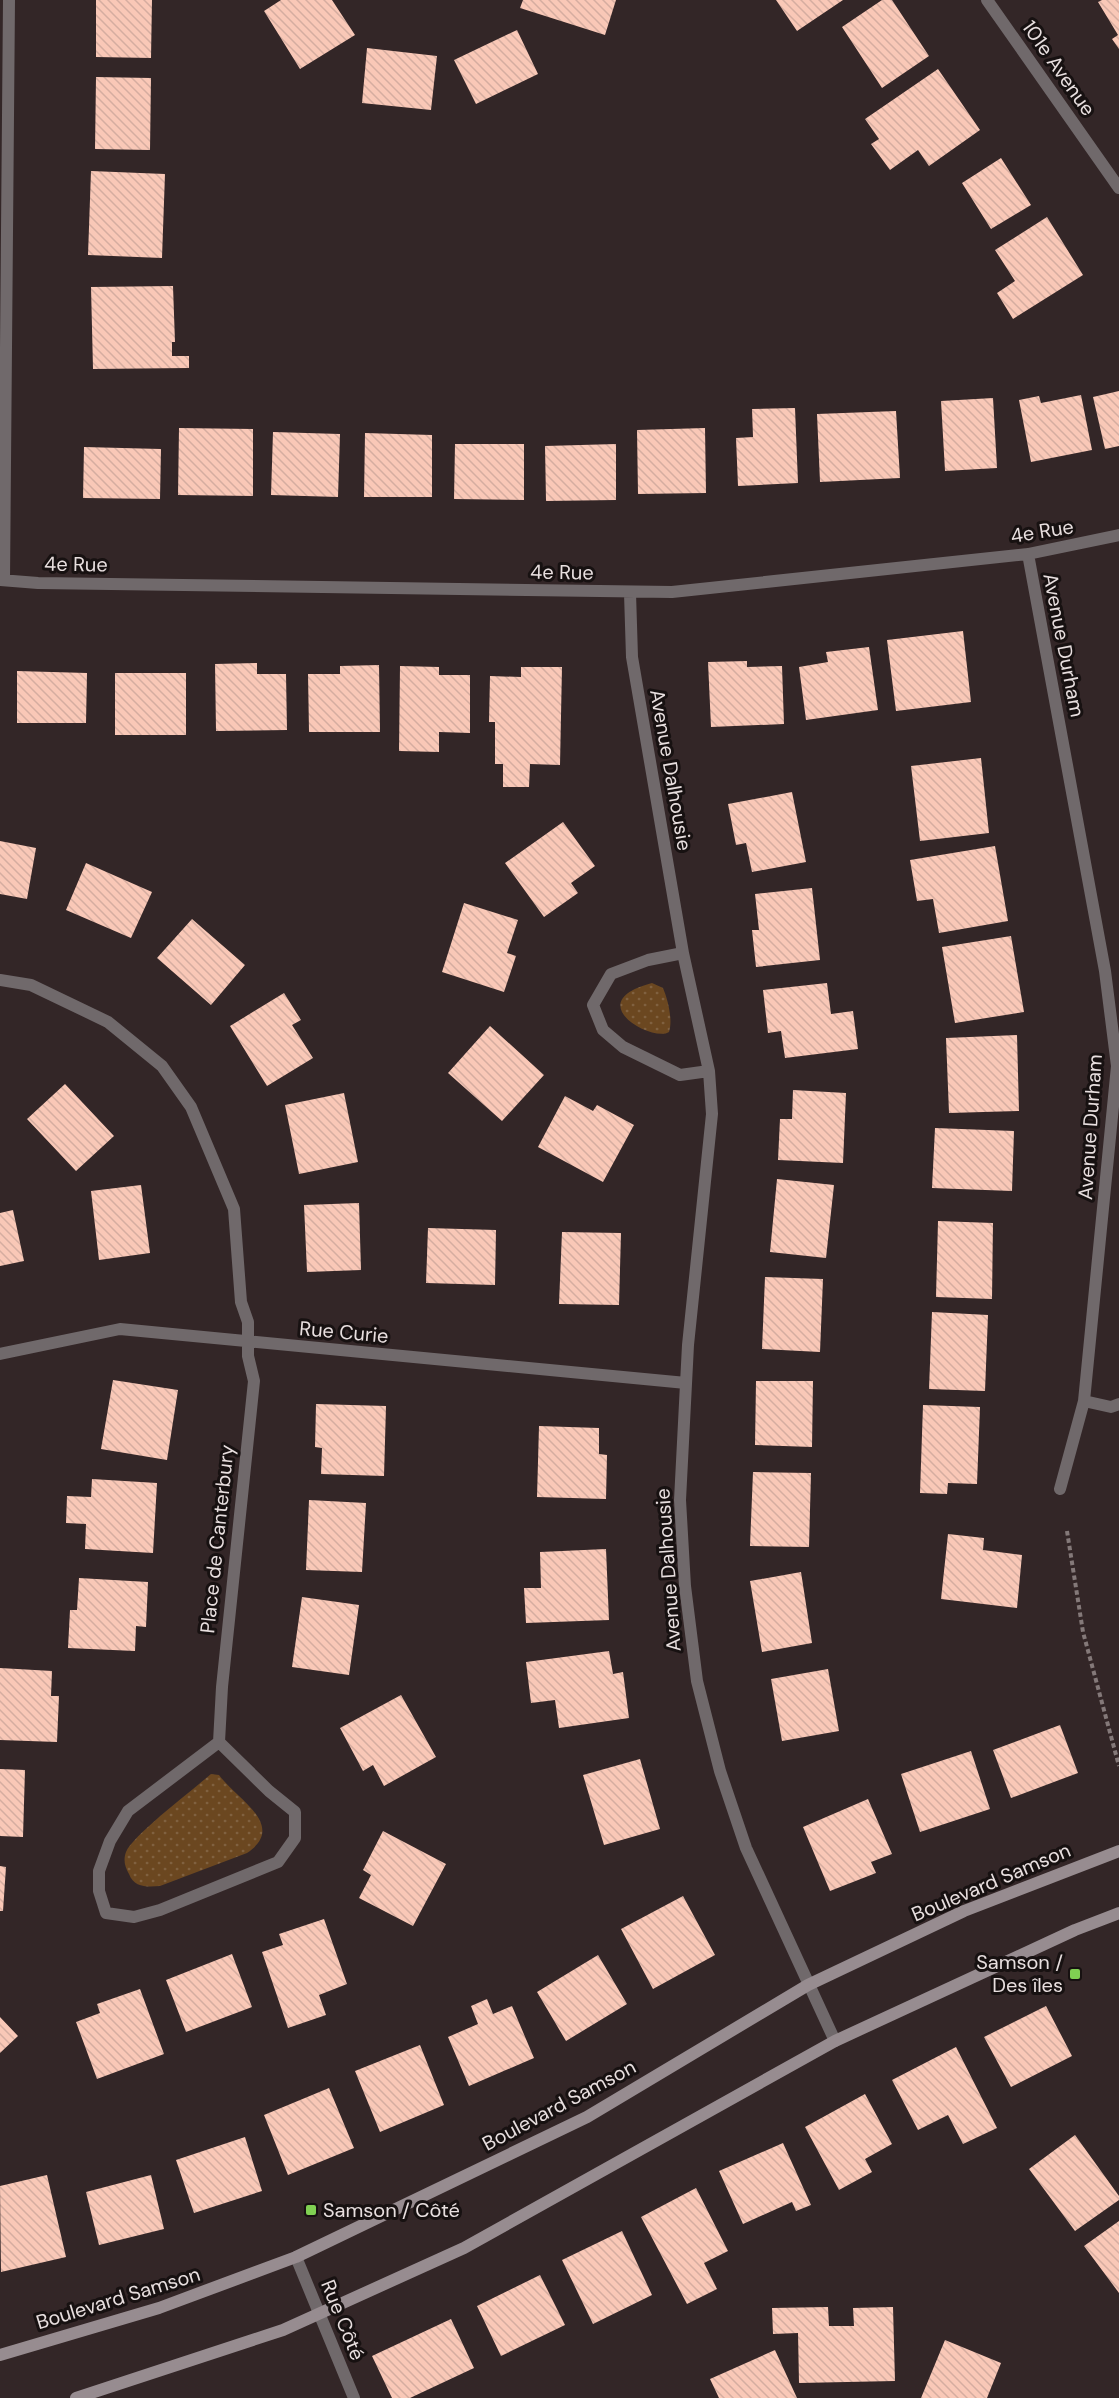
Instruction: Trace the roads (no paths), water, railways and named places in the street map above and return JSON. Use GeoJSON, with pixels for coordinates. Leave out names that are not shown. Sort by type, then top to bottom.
{"type":"FeatureCollection","features":[{"type":"Feature","properties":{"kind":"street"},"geometry":{"type":"LineString","coordinates":[[2,580],[9,0]]}},
{"type":"Feature","properties":{"kind":"street","name":"101e Avenue"},"geometry":{"type":"LineString","coordinates":[[987,0],[1119,188]]}},
{"type":"Feature","properties":{"kind":"street","name":"4e Rue"},"geometry":{"type":"LineString","coordinates":[[2,580],[38,583],[672,592],[1028,554],[1119,535]]}},
{"type":"Feature","properties":{"kind":"street","name":"Avenue Durham"},"geometry":{"type":"LineString","coordinates":[[1028,554],[1105,971],[1117,1066],[1084,1401],[1060,1489]]}},
{"type":"Feature","properties":{"kind":"street","name":"Avenue Dalhousie"},"geometry":{"type":"LineString","coordinates":[[630,593],[632,657],[682,953],[709,1071],[712,1114],[686,1383],[680,1500],[685,1586],[697,1681],[720,1771],[746,1848],[835,2041]]}},
{"type":"Feature","properties":{"kind":"street"},"geometry":{"type":"LineString","coordinates":[[682,953],[648,960],[611,974],[593,1005],[603,1030],[623,1047],[680,1075],[709,1071]]}},
{"type":"Feature","properties":{"kind":"street"},"geometry":{"type":"LineString","coordinates":[[1105,971],[1119,968]]}},
{"type":"Feature","properties":{"kind":"street","name":"Place de Canterbury"},"geometry":{"type":"LineString","coordinates":[[0,980],[31,985],[108,1022],[162,1066],[191,1107],[234,1209],[241,1302],[248,1322],[248,1356],[254,1381],[222,1687],[219,1742]]}},
{"type":"Feature","properties":{"kind":"street","name":"Rue Curie"},"geometry":{"type":"LineString","coordinates":[[0,1354],[120,1329],[686,1383]]}},
{"type":"Feature","properties":{"kind":"street"},"geometry":{"type":"LineString","coordinates":[[1084,1401],[1111,1407],[1119,1404]]}},
{"type":"Feature","properties":{"kind":"street"},"geometry":{"type":"LineString","coordinates":[[219,1742],[269,1791],[295,1812],[295,1838],[278,1863],[160,1910],[134,1917],[106,1913],[99,1892],[99,1871],[110,1841],[128,1811],[219,1742]]}},
{"type":"Feature","properties":{"kind":"street","name":"Boulevard Samson"},"geometry":{"type":"LineString","coordinates":[[0,2355],[159,2308],[296,2257],[587,2117],[808,1985],[964,1911],[1118,1852]]}},
{"type":"Feature","properties":{"kind":"street"},"geometry":{"type":"LineString","coordinates":[[76,2398],[283,2330],[464,2248],[835,2041],[1075,1930],[1119,1913]]}},
{"type":"Feature","properties":{"kind":"street","name":"Rue Côté"},"geometry":{"type":"LineString","coordinates":[[296,2257],[354,2398]]}},
{"type":"Feature","properties":{"kind":"place","name":"Samson / Des îles"},"geometry":{"type":"Point","coordinates":[1075,1974]}},
{"type":"Feature","properties":{"kind":"place","name":"Samson / Côté"},"geometry":{"type":"Point","coordinates":[311,2210]}}]}
